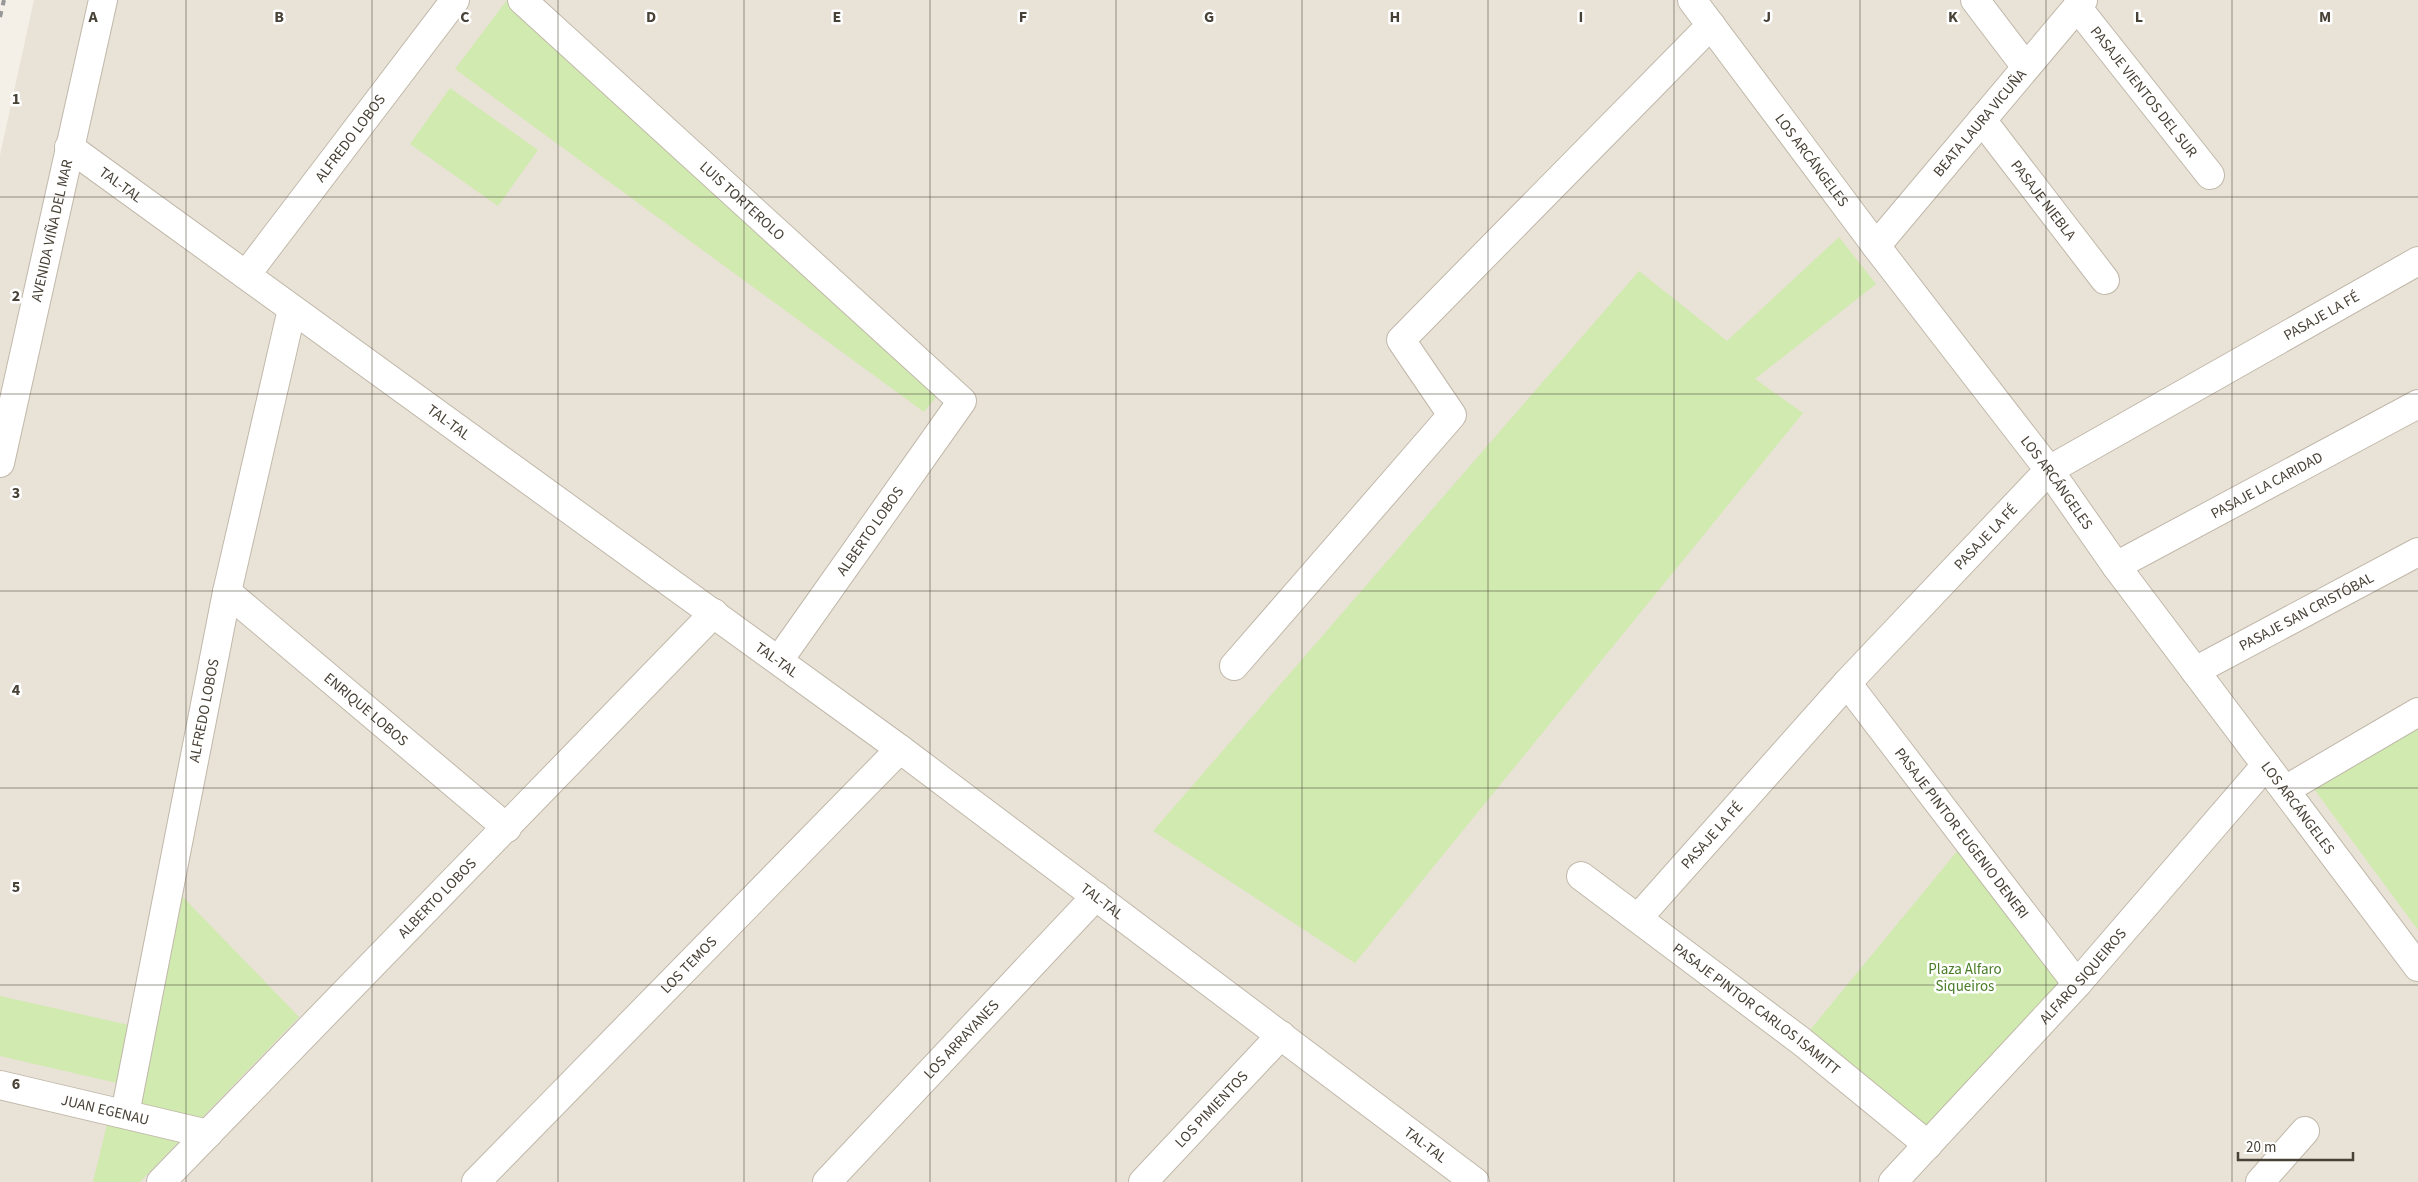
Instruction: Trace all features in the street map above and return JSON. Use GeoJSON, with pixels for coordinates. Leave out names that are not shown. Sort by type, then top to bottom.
{"type":"FeatureCollection","features":[{"type":"Feature","properties":{"kind":"street","name":"AVENIDA VIÑA DEL MAR"},"geometry":{"type":"LineString","coordinates":[[0,463],[103,0]]}},
{"type":"Feature","properties":{"kind":"street","name":"ALFREDO LOBOS"},"geometry":{"type":"LineString","coordinates":[[246,275],[455,0]]}},
{"type":"Feature","properties":{"kind":"street","name":"LUIS TORTEROLO"},"geometry":{"type":"LineString","coordinates":[[522,0],[962,401]]}},
{"type":"Feature","properties":{"kind":"street","name":"LOS ARCÁNGELES"},"geometry":{"type":"LineString","coordinates":[[1692,0],[1876,246],[2049,470],[2116,566],[2418,967]]}},
{"type":"Feature","properties":{"kind":"street"},"geometry":{"type":"LineString","coordinates":[[1975,0],[2026,67]]}},
{"type":"Feature","properties":{"kind":"street","name":"BEATA LAURA VICUÑA"},"geometry":{"type":"LineString","coordinates":[[1876,246],[2080,4]]}},
{"type":"Feature","properties":{"kind":"street","name":"PASAJE VIENTOS DEL SUR"},"geometry":{"type":"LineString","coordinates":[[2080,4],[2210,175]]}},
{"type":"Feature","properties":{"kind":"street"},"geometry":{"type":"LineString","coordinates":[[1234,666],[1452,415],[1401,340],[1711,25]]}},
{"type":"Feature","properties":{"kind":"street","name":"PASAJE NIEBLA"},"geometry":{"type":"LineString","coordinates":[[1982,120],[2105,280]]}},
{"type":"Feature","properties":{"kind":"street","name":"TAL-TAL"},"geometry":{"type":"LineString","coordinates":[[69,147],[900,748],[1465,1179]]}},
{"type":"Feature","properties":{"kind":"street","name":"PASAJE LA FÉ"},"geometry":{"type":"LineString","coordinates":[[1638,918],[1847,682],[2049,470],[2418,261]]}},
{"type":"Feature","properties":{"kind":"street","name":"ALFREDO LOBOS"},"geometry":{"type":"LineString","coordinates":[[125,1114],[227,592],[292,309]]}},
{"type":"Feature","properties":{"kind":"street","name":"ALBERTO LOBOS"},"geometry":{"type":"LineString","coordinates":[[779,660],[962,401]]}},
{"type":"Feature","properties":{"kind":"street","name":"PASAJE LA CARIDAD"},"geometry":{"type":"LineString","coordinates":[[2116,566],[2418,404]]}},
{"type":"Feature","properties":{"kind":"street","name":"PASAJE SAN CRISTÓBAL"},"geometry":{"type":"LineString","coordinates":[[2196,671],[2418,552]]}},
{"type":"Feature","properties":{"kind":"street","name":"ENRIQUE LOBOS"},"geometry":{"type":"LineString","coordinates":[[227,592],[507,828]]}},
{"type":"Feature","properties":{"kind":"street","name":"ALBERTO LOBOS"},"geometry":{"type":"LineString","coordinates":[[161,1182],[714,613]]}},
{"type":"Feature","properties":{"kind":"street","name":"PASAJE PINTOR EUGENIO DENERI"},"geometry":{"type":"LineString","coordinates":[[1847,682],[1968,838],[2077,984]]}},
{"type":"Feature","properties":{"kind":"street"},"geometry":{"type":"LineString","coordinates":[[2285,790],[2418,712]]}},
{"type":"Feature","properties":{"kind":"street","name":"LOS TEMOS"},"geometry":{"type":"LineString","coordinates":[[476,1182],[900,748]]}},
{"type":"Feature","properties":{"kind":"street","name":"ALFARO SIQUEIROS"},"geometry":{"type":"LineString","coordinates":[[1893,1182],[2077,984],[2266,765]]}},
{"type":"Feature","properties":{"kind":"street","name":"PASAJE PINTOR CARLOS ISAMITT"},"geometry":{"type":"LineString","coordinates":[[1582,876],[1801,1041],[1928,1145]]}},
{"type":"Feature","properties":{"kind":"street","name":"LOS ARRAYANES"},"geometry":{"type":"LineString","coordinates":[[827,1182],[1096,896]]}},
{"type":"Feature","properties":{"kind":"street","name":"LOS PIMIENTOS"},"geometry":{"type":"LineString","coordinates":[[1143,1182],[1280,1036]]}},
{"type":"Feature","properties":{"kind":"street","name":"JUAN EGENAU"},"geometry":{"type":"LineString","coordinates":[[0,1085],[208,1134]]}},
{"type":"Feature","properties":{"kind":"street"},"geometry":{"type":"LineString","coordinates":[[2260,1182],[2305,1131]]}},
{"type":"Feature","properties":{"kind":"shaded area"},"geometry":{"type":"Polygon","coordinates":[[[34,0],[2418,0],[2418,1182],[0,1182],[0,155],[34,0]]]}},
{"type":"Feature","properties":{"kind":"green space"},"geometry":{"type":"Polygon","coordinates":[[[507,0],[936,397],[924,412],[455,69],[507,0]]]}},
{"type":"Feature","properties":{"kind":"green space"},"geometry":{"type":"Polygon","coordinates":[[[450,88],[538,150],[498,206],[410,144],[450,88]]]}},
{"type":"Feature","properties":{"kind":"green space"},"geometry":{"type":"Polygon","coordinates":[[[1839,237],[1876,284],[1755,379],[1803,413],[1355,963],[1153,831],[1639,271],[1727,341],[1839,237]]]}},
{"type":"Feature","properties":{"kind":"green space"},"geometry":{"type":"Polygon","coordinates":[[[2418,726],[2418,930],[2314,789],[2418,726]]]}},
{"type":"Feature","properties":{"kind":"green space","name":"Plaza Alfaro Siqueiros"},"geometry":{"type":"Polygon","coordinates":[[[1968,838],[2077,984],[1928,1145],[1801,1041],[1968,838]]]}},
{"type":"Feature","properties":{"kind":"green space"},"geometry":{"type":"Polygon","coordinates":[[[182,896],[299,1017],[140,1182],[93,1182],[117,1083],[0,1056],[0,996],[151,1030],[182,896]]]}},
{"type":"Feature","properties":{"kind":"railway"},"geometry":{"type":"LineString","coordinates":[[0,17],[4,0]]}}]}
